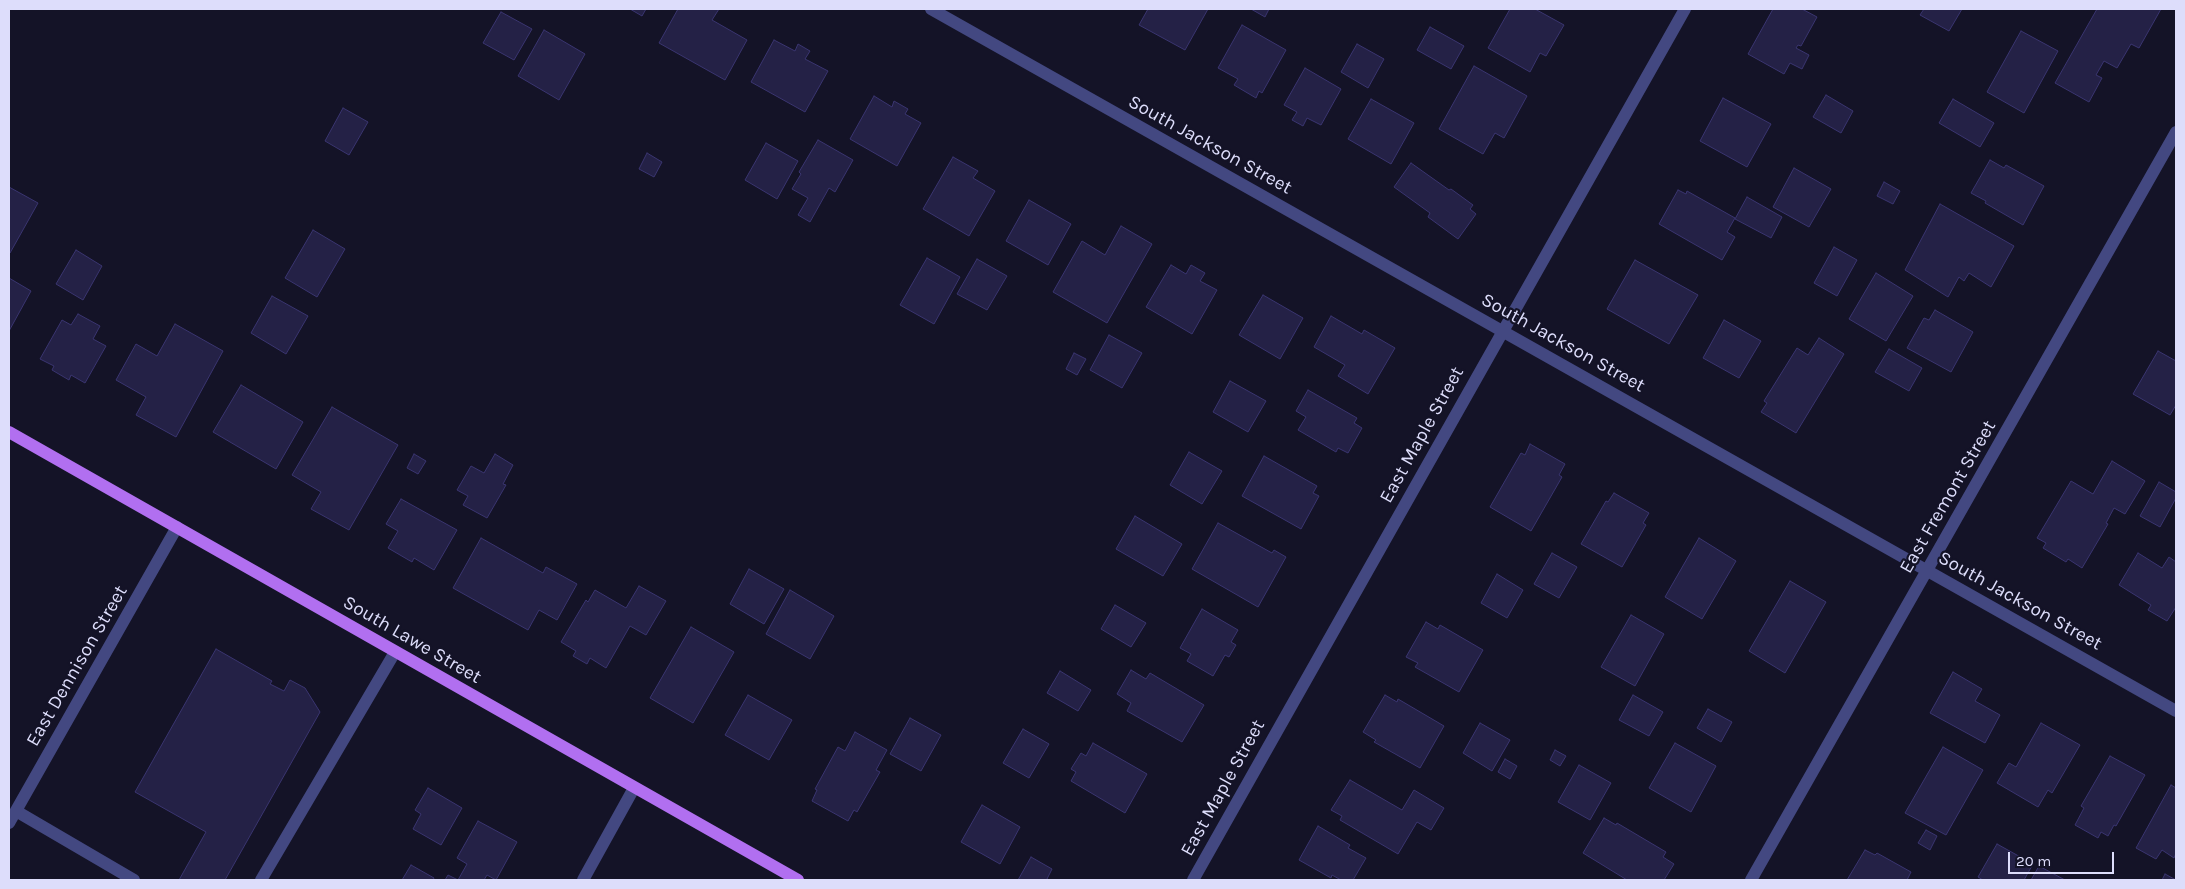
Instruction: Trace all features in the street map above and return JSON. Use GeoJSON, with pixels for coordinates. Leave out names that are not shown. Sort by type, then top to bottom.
{"type":"FeatureCollection","features":[{"type":"Feature","properties":{"kind":"main road","name":"South Lawe Street"},"geometry":{"type":"LineString","coordinates":[[9,432],[798,880]]}},
{"type":"Feature","properties":{"kind":"street","name":"South Jackson Street"},"geometry":{"type":"LineString","coordinates":[[931,9],[2176,710]]}},
{"type":"Feature","properties":{"kind":"street","name":"East Maple Street"},"geometry":{"type":"LineString","coordinates":[[1193,880],[1685,9]]}},
{"type":"Feature","properties":{"kind":"street","name":"East Fremont Street"},"geometry":{"type":"LineString","coordinates":[[1751,880],[2176,132]]}},
{"type":"Feature","properties":{"kind":"street","name":"East Dennison Street"},"geometry":{"type":"LineString","coordinates":[[9,824],[177,527]]}},
{"type":"Feature","properties":{"kind":"street"},"geometry":{"type":"LineString","coordinates":[[260,880],[395,652]]}},
{"type":"Feature","properties":{"kind":"street"},"geometry":{"type":"LineString","coordinates":[[583,880],[634,788]]}},
{"type":"Feature","properties":{"kind":"street"},"geometry":{"type":"LineString","coordinates":[[16,810],[134,880]]}},
{"type":"Feature","properties":{"kind":"building"},"geometry":{"type":"Polygon","coordinates":[[[630,9],[646,9],[642,16],[630,9]]]}},
{"type":"Feature","properties":{"kind":"building"},"geometry":{"type":"Polygon","coordinates":[[[678,9],[719,9],[712,20],[747,40],[725,80],[659,43],[678,9]]]}},
{"type":"Feature","properties":{"kind":"building"},"geometry":{"type":"Polygon","coordinates":[[[1148,9],[1208,9],[1185,50],[1139,25],[1148,9]]]}},
{"type":"Feature","properties":{"kind":"building"},"geometry":{"type":"Polygon","coordinates":[[[1251,9],[1269,9],[1265,17],[1251,9]]]}},
{"type":"Feature","properties":{"kind":"building"},"geometry":{"type":"Polygon","coordinates":[[[1510,9],[1535,9],[1564,25],[1546,56],[1540,53],[1530,72],[1488,48],[1510,9]]]}},
{"type":"Feature","properties":{"kind":"building"},"geometry":{"type":"Polygon","coordinates":[[[1773,9],[1802,9],[1817,17],[1801,46],[1798,45],[1796,48],[1809,55],[1802,69],[1790,63],[1784,74],[1748,54],[1773,9]]]}},
{"type":"Feature","properties":{"kind":"building"},"geometry":{"type":"Polygon","coordinates":[[[1924,9],[1962,9],[1949,31],[1920,15],[1924,9]]]}},
{"type":"Feature","properties":{"kind":"building"},"geometry":{"type":"Polygon","coordinates":[[[2097,9],[2161,9],[2139,48],[2131,44],[2117,68],[2104,61],[2096,75],[2102,78],[2089,102],[2055,83],[2097,9]]]}},
{"type":"Feature","properties":{"kind":"building"},"geometry":{"type":"Polygon","coordinates":[[[501,12],[532,29],[514,60],[483,43],[501,12]]]}},
{"type":"Feature","properties":{"kind":"building"},"geometry":{"type":"Polygon","coordinates":[[[1242,25],[1286,50],[1262,93],[1259,91],[1256,98],[1234,85],[1238,79],[1218,68],[1242,25]]]}},
{"type":"Feature","properties":{"kind":"building"},"geometry":{"type":"Polygon","coordinates":[[[1430,27],[1464,46],[1451,69],[1417,50],[1430,27]]]}},
{"type":"Feature","properties":{"kind":"building"},"geometry":{"type":"Polygon","coordinates":[[[544,30],[585,54],[559,100],[518,76],[544,30]]]}},
{"type":"Feature","properties":{"kind":"building"},"geometry":{"type":"Polygon","coordinates":[[[2021,31],[2058,51],[2024,113],[1987,92],[2021,31]]]}},
{"type":"Feature","properties":{"kind":"building"},"geometry":{"type":"Polygon","coordinates":[[[774,40],[795,51],[798,44],[810,51],[805,59],[828,71],[805,112],[751,82],[774,40]]]}},
{"type":"Feature","properties":{"kind":"building"},"geometry":{"type":"Polygon","coordinates":[[[1357,44],[1384,59],[1368,88],[1341,72],[1357,44]]]}},
{"type":"Feature","properties":{"kind":"building"},"geometry":{"type":"Polygon","coordinates":[[[1474,66],[1527,96],[1504,138],[1495,133],[1483,154],[1439,129],[1474,66]]]}},
{"type":"Feature","properties":{"kind":"building"},"geometry":{"type":"Polygon","coordinates":[[[1305,68],[1341,89],[1321,125],[1307,118],[1303,126],[1292,120],[1297,112],[1284,105],[1305,68]]]}},
{"type":"Feature","properties":{"kind":"building"},"geometry":{"type":"Polygon","coordinates":[[[1826,95],[1853,111],[1841,133],[1813,117],[1826,95]]]}},
{"type":"Feature","properties":{"kind":"building"},"geometry":{"type":"Polygon","coordinates":[[[874,96],[892,107],[894,101],[908,109],[905,114],[921,123],[897,166],[850,139],[874,96]]]}},
{"type":"Feature","properties":{"kind":"building"},"geometry":{"type":"Polygon","coordinates":[[[1723,98],[1771,124],[1747,167],[1700,141],[1723,98]]]}},
{"type":"Feature","properties":{"kind":"building"},"geometry":{"type":"Polygon","coordinates":[[[1371,99],[1414,123],[1391,164],[1348,139],[1371,99]]]}},
{"type":"Feature","properties":{"kind":"building"},"geometry":{"type":"Polygon","coordinates":[[[1953,99],[1994,123],[1980,147],[1939,123],[1953,99]]]}},
{"type":"Feature","properties":{"kind":"building"},"geometry":{"type":"Polygon","coordinates":[[[343,108],[368,122],[349,155],[325,141],[343,108]]]}},
{"type":"Feature","properties":{"kind":"building"},"geometry":{"type":"Polygon","coordinates":[[[818,140],[853,160],[835,192],[829,188],[810,222],[798,215],[808,198],[792,189],[801,174],[799,172],[818,140]]]}},
{"type":"Feature","properties":{"kind":"building"},"geometry":{"type":"Polygon","coordinates":[[[766,143],[798,161],[777,199],[745,180],[766,143]]]}},
{"type":"Feature","properties":{"kind":"building"},"geometry":{"type":"Polygon","coordinates":[[[647,153],[662,162],[654,177],[639,169],[647,153]]]}},
{"type":"Feature","properties":{"kind":"building"},"geometry":{"type":"Polygon","coordinates":[[[953,157],[978,171],[973,178],[995,191],[969,236],[923,209],[953,157]]]}},
{"type":"Feature","properties":{"kind":"building"},"geometry":{"type":"Polygon","coordinates":[[[1990,160],[2004,168],[2006,165],[2044,186],[2023,225],[1971,193],[1990,160]]]}},
{"type":"Feature","properties":{"kind":"building"},"geometry":{"type":"Polygon","coordinates":[[[1411,163],[1473,205],[1470,209],[1476,214],[1458,239],[1428,217],[1430,213],[1394,187],[1411,163]]]}},
{"type":"Feature","properties":{"kind":"building"},"geometry":{"type":"Polygon","coordinates":[[[1794,168],[1831,189],[1809,227],[1773,207],[1794,168]]]}},
{"type":"Feature","properties":{"kind":"building"},"geometry":{"type":"Polygon","coordinates":[[[1884,182],[1900,191],[1893,204],[1877,196],[1884,182]]]}},
{"type":"Feature","properties":{"kind":"building"},"geometry":{"type":"Polygon","coordinates":[[[9,187],[38,203],[10,253],[9,252],[9,187]]]}},
{"type":"Feature","properties":{"kind":"building"},"geometry":{"type":"Polygon","coordinates":[[[1678,190],[1686,194],[1687,191],[1735,218],[1727,232],[1735,237],[1722,260],[1659,224],[1678,190]]]}},
{"type":"Feature","properties":{"kind":"building"},"geometry":{"type":"Polygon","coordinates":[[[1747,197],[1782,217],[1771,238],[1735,219],[1747,197]]]}},
{"type":"Feature","properties":{"kind":"building"},"geometry":{"type":"Polygon","coordinates":[[[1029,200],[1071,224],[1048,265],[1006,241],[1029,200]]]}},
{"type":"Feature","properties":{"kind":"building"},"geometry":{"type":"Polygon","coordinates":[[[1940,204],[2014,246],[1991,287],[1969,273],[1964,281],[1959,277],[1948,297],[1905,270],[1940,204]]]}},
{"type":"Feature","properties":{"kind":"building"},"geometry":{"type":"Polygon","coordinates":[[[1121,226],[1152,244],[1107,323],[1053,292],[1082,241],[1105,255],[1121,226]]]}},
{"type":"Feature","properties":{"kind":"building"},"geometry":{"type":"Polygon","coordinates":[[[313,230],[345,249],[317,297],[285,278],[313,230]]]}},
{"type":"Feature","properties":{"kind":"building"},"geometry":{"type":"Polygon","coordinates":[[[1834,247],[1857,260],[1837,296],[1814,283],[1834,247]]]}},
{"type":"Feature","properties":{"kind":"building"},"geometry":{"type":"Polygon","coordinates":[[[76,250],[102,266],[83,300],[56,284],[76,250]]]}},
{"type":"Feature","properties":{"kind":"building"},"geometry":{"type":"Polygon","coordinates":[[[927,258],[960,277],[934,324],[900,305],[927,258]]]}},
{"type":"Feature","properties":{"kind":"building"},"geometry":{"type":"Polygon","coordinates":[[[977,259],[1007,276],[987,310],[957,294],[977,259]]]}},
{"type":"Feature","properties":{"kind":"building"},"geometry":{"type":"Polygon","coordinates":[[[1635,260],[1698,295],[1669,344],[1607,309],[1635,260]]]}},
{"type":"Feature","properties":{"kind":"building"},"geometry":{"type":"Polygon","coordinates":[[[1171,265],[1186,274],[1191,265],[1205,273],[1200,281],[1217,290],[1192,334],[1146,307],[1171,265]]]}},
{"type":"Feature","properties":{"kind":"building"},"geometry":{"type":"Polygon","coordinates":[[[1876,273],[1913,296],[1886,341],[1849,319],[1876,273]]]}},
{"type":"Feature","properties":{"kind":"building"},"geometry":{"type":"Polygon","coordinates":[[[9,278],[31,291],[9,331],[9,278]]]}},
{"type":"Feature","properties":{"kind":"building"},"geometry":{"type":"Polygon","coordinates":[[[1263,295],[1303,318],[1280,359],[1239,335],[1263,295]]]}},
{"type":"Feature","properties":{"kind":"building"},"geometry":{"type":"Polygon","coordinates":[[[272,296],[308,316],[286,354],[251,333],[272,296]]]}},
{"type":"Feature","properties":{"kind":"building"},"geometry":{"type":"Polygon","coordinates":[[[1935,310],[1973,332],[1951,372],[1907,348],[1924,318],[1929,320],[1935,310]]]}},
{"type":"Feature","properties":{"kind":"building"},"geometry":{"type":"Polygon","coordinates":[[[78,314],[100,326],[93,339],[106,346],[85,383],[71,375],[69,380],[52,370],[54,366],[40,359],[62,320],[71,325],[78,314]]]}},
{"type":"Feature","properties":{"kind":"building"},"geometry":{"type":"Polygon","coordinates":[[[1331,316],[1362,334],[1364,330],[1395,348],[1368,394],[1338,376],[1345,365],[1314,347],[1331,316]]]}},
{"type":"Feature","properties":{"kind":"building"},"geometry":{"type":"Polygon","coordinates":[[[1724,320],[1761,341],[1739,378],[1703,358],[1724,320]]]}},
{"type":"Feature","properties":{"kind":"building"},"geometry":{"type":"Polygon","coordinates":[[[175,324],[223,351],[176,437],[136,415],[146,397],[116,380],[136,344],[157,356],[175,324]]]}},
{"type":"Feature","properties":{"kind":"building"},"geometry":{"type":"Polygon","coordinates":[[[1109,335],[1142,353],[1122,388],[1090,370],[1109,335]]]}},
{"type":"Feature","properties":{"kind":"building"},"geometry":{"type":"Polygon","coordinates":[[[1819,338],[1844,354],[1796,433],[1761,412],[1767,403],[1764,401],[1797,348],[1808,355],[1819,338]]]}},
{"type":"Feature","properties":{"kind":"building"},"geometry":{"type":"Polygon","coordinates":[[[1889,349],[1922,368],[1909,391],[1875,372],[1889,349]]]}},
{"type":"Feature","properties":{"kind":"building"},"geometry":{"type":"Polygon","coordinates":[[[2158,351],[2176,361],[2176,405],[2170,415],[2133,394],[2158,351]]]}},
{"type":"Feature","properties":{"kind":"building"},"geometry":{"type":"Polygon","coordinates":[[[1074,353],[1086,359],[1077,375],[1066,369],[1074,353]]]}},
{"type":"Feature","properties":{"kind":"building"},"geometry":{"type":"Polygon","coordinates":[[[1230,381],[1266,401],[1248,432],[1213,412],[1230,381]]]}},
{"type":"Feature","properties":{"kind":"building"},"geometry":{"type":"Polygon","coordinates":[[[241,385],[303,422],[276,469],[213,432],[241,385]]]}},
{"type":"Feature","properties":{"kind":"building"},"geometry":{"type":"Polygon","coordinates":[[[1308,390],[1357,418],[1354,423],[1362,428],[1348,453],[1338,448],[1336,452],[1298,430],[1306,417],[1296,411],[1308,390]]]}},
{"type":"Feature","properties":{"kind":"building"},"geometry":{"type":"Polygon","coordinates":[[[332,407],[398,445],[349,530],[311,509],[321,492],[292,475],[332,407]]]}},
{"type":"Feature","properties":{"kind":"building"},"geometry":{"type":"Polygon","coordinates":[[[1530,444],[1565,464],[1559,475],[1562,477],[1531,531],[1490,507],[1521,453],[1525,455],[1530,444]]]}},
{"type":"Feature","properties":{"kind":"building"},"geometry":{"type":"Polygon","coordinates":[[[1189,452],[1222,471],[1202,504],[1170,485],[1189,452]]]}},
{"type":"Feature","properties":{"kind":"building"},"geometry":{"type":"Polygon","coordinates":[[[414,454],[426,461],[418,474],[407,468],[414,454]]]}},
{"type":"Feature","properties":{"kind":"building"},"geometry":{"type":"Polygon","coordinates":[[[495,454],[513,465],[503,484],[506,485],[487,518],[463,505],[468,496],[457,490],[471,466],[484,473],[495,454]]]}},
{"type":"Feature","properties":{"kind":"building"},"geometry":{"type":"Polygon","coordinates":[[[1264,456],[1317,486],[1313,493],[1319,496],[1301,529],[1242,496],[1264,456]]]}},
{"type":"Feature","properties":{"kind":"building"},"geometry":{"type":"Polygon","coordinates":[[[2112,461],[2145,481],[2125,514],[2114,508],[2106,523],[2108,524],[2082,568],[2068,559],[2066,562],[2043,548],[2046,543],[2037,538],[2071,481],[2093,494],[2112,461]]]}},
{"type":"Feature","properties":{"kind":"building"},"geometry":{"type":"Polygon","coordinates":[[[2159,482],[2176,492],[2176,498],[2160,527],[2140,516],[2159,482]]]}},
{"type":"Feature","properties":{"kind":"building"},"geometry":{"type":"Polygon","coordinates":[[[1614,493],[1649,513],[1643,523],[1646,525],[1622,567],[1581,544],[1606,501],[1608,502],[1614,493]]]}},
{"type":"Feature","properties":{"kind":"building"},"geometry":{"type":"Polygon","coordinates":[[[401,499],[457,530],[434,570],[414,558],[412,562],[388,548],[398,531],[386,524],[401,499]]]}},
{"type":"Feature","properties":{"kind":"building"},"geometry":{"type":"Polygon","coordinates":[[[1135,516],[1182,544],[1163,576],[1116,549],[1135,516]]]}},
{"type":"Feature","properties":{"kind":"building"},"geometry":{"type":"Polygon","coordinates":[[[1218,523],[1272,553],[1274,550],[1286,557],[1258,607],[1192,569],[1218,523]]]}},
{"type":"Feature","properties":{"kind":"building"},"geometry":{"type":"Polygon","coordinates":[[[481,538],[543,573],[546,567],[577,584],[557,620],[539,610],[528,630],[453,588],[481,538]]]}},
{"type":"Feature","properties":{"kind":"building"},"geometry":{"type":"Polygon","coordinates":[[[1699,538],[1736,561],[1702,619],[1665,597],[1699,538]]]}},
{"type":"Feature","properties":{"kind":"building"},"geometry":{"type":"Polygon","coordinates":[[[1552,553],[1577,567],[1559,598],[1534,584],[1552,553]]]}},
{"type":"Feature","properties":{"kind":"building"},"geometry":{"type":"Polygon","coordinates":[[[2138,553],[2162,568],[2169,557],[2176,562],[2176,607],[2167,621],[2148,610],[2151,605],[2119,585],[2138,553]]]}},
{"type":"Feature","properties":{"kind":"building"},"geometry":{"type":"Polygon","coordinates":[[[749,569],[784,589],[764,624],[730,604],[749,569]]]}},
{"type":"Feature","properties":{"kind":"building"},"geometry":{"type":"Polygon","coordinates":[[[1497,574],[1523,590],[1507,618],[1481,603],[1497,574]]]}},
{"type":"Feature","properties":{"kind":"building"},"geometry":{"type":"Polygon","coordinates":[[[1790,581],[1826,602],[1785,673],[1749,651],[1790,581]]]}},
{"type":"Feature","properties":{"kind":"building"},"geometry":{"type":"Polygon","coordinates":[[[639,586],[666,601],[646,635],[630,626],[606,668],[590,658],[587,664],[573,656],[576,651],[561,642],[586,600],[588,602],[595,590],[626,608],[639,586]]]}},
{"type":"Feature","properties":{"kind":"building"},"geometry":{"type":"Polygon","coordinates":[[[790,590],[834,616],[810,659],[766,634],[790,590]]]}},
{"type":"Feature","properties":{"kind":"building"},"geometry":{"type":"Polygon","coordinates":[[[1115,605],[1146,623],[1131,647],[1101,629],[1115,605]]]}},
{"type":"Feature","properties":{"kind":"building"},"geometry":{"type":"Polygon","coordinates":[[[1202,609],[1238,630],[1231,642],[1236,645],[1229,657],[1225,655],[1213,676],[1187,661],[1191,654],[1180,648],[1202,609]]]}},
{"type":"Feature","properties":{"kind":"building"},"geometry":{"type":"Polygon","coordinates":[[[1631,615],[1664,634],[1635,686],[1601,667],[1631,615]]]}},
{"type":"Feature","properties":{"kind":"building"},"geometry":{"type":"Polygon","coordinates":[[[1426,622],[1438,629],[1440,625],[1483,650],[1459,692],[1415,667],[1418,663],[1406,657],[1426,622]]]}},
{"type":"Feature","properties":{"kind":"building"},"geometry":{"type":"Polygon","coordinates":[[[691,627],[734,652],[693,723],[650,698],[691,627]]]}},
{"type":"Feature","properties":{"kind":"building"},"geometry":{"type":"Polygon","coordinates":[[[216,649],[272,681],[270,684],[284,691],[290,680],[305,688],[320,712],[225,880],[179,880],[206,832],[135,792],[216,649]]]}},
{"type":"Feature","properties":{"kind":"building"},"geometry":{"type":"Polygon","coordinates":[[[1131,670],[1146,679],[1150,673],[1204,705],[1182,742],[1127,711],[1131,703],[1117,694],[1131,670]]]}},
{"type":"Feature","properties":{"kind":"building"},"geometry":{"type":"Polygon","coordinates":[[[1060,671],[1091,690],[1078,711],[1047,693],[1060,671]]]}},
{"type":"Feature","properties":{"kind":"building"},"geometry":{"type":"Polygon","coordinates":[[[1953,672],[1982,689],[1975,701],[2000,715],[1985,743],[1930,713],[1953,672]]]}},
{"type":"Feature","properties":{"kind":"building"},"geometry":{"type":"Polygon","coordinates":[[[748,695],[792,720],[769,760],[725,735],[748,695]]]}},
{"type":"Feature","properties":{"kind":"building"},"geometry":{"type":"Polygon","coordinates":[[[1385,695],[1397,702],[1398,699],[1444,726],[1420,768],[1374,742],[1376,740],[1363,732],[1385,695]]]}},
{"type":"Feature","properties":{"kind":"building"},"geometry":{"type":"Polygon","coordinates":[[[1633,695],[1663,712],[1649,736],[1619,720],[1633,695]]]}},
{"type":"Feature","properties":{"kind":"building"},"geometry":{"type":"Polygon","coordinates":[[[1708,709],[1732,722],[1721,742],[1697,728],[1708,709]]]}},
{"type":"Feature","properties":{"kind":"building"},"geometry":{"type":"Polygon","coordinates":[[[910,718],[941,735],[921,771],[890,754],[910,718]]]}},
{"type":"Feature","properties":{"kind":"building"},"geometry":{"type":"Polygon","coordinates":[[[1480,723],[1510,740],[1492,771],[1463,753],[1480,723]]]}},
{"type":"Feature","properties":{"kind":"building"},"geometry":{"type":"Polygon","coordinates":[[[2041,723],[2080,745],[2052,793],[2048,790],[2038,807],[1997,783],[2009,763],[2016,767],[2041,723]]]}},
{"type":"Feature","properties":{"kind":"building"},"geometry":{"type":"Polygon","coordinates":[[[1023,729],[1049,744],[1029,778],[1003,763],[1023,729]]]}},
{"type":"Feature","properties":{"kind":"building"},"geometry":{"type":"Polygon","coordinates":[[[855,732],[887,750],[876,770],[880,772],[857,812],[854,810],[848,821],[812,801],[817,790],[815,789],[838,747],[845,751],[855,732]]]}},
{"type":"Feature","properties":{"kind":"building"},"geometry":{"type":"Polygon","coordinates":[[[1093,743],[1147,774],[1125,813],[1071,781],[1076,772],[1071,769],[1081,753],[1086,756],[1093,743]]]}},
{"type":"Feature","properties":{"kind":"building"},"geometry":{"type":"Polygon","coordinates":[[[1675,743],[1716,766],[1691,812],[1649,788],[1675,743]]]}},
{"type":"Feature","properties":{"kind":"building"},"geometry":{"type":"Polygon","coordinates":[[[1943,747],[1983,770],[1946,835],[1905,813],[1943,747]]]}},
{"type":"Feature","properties":{"kind":"building"},"geometry":{"type":"Polygon","coordinates":[[[1555,750],[1566,756],[1560,766],[1550,760],[1555,750]]]}},
{"type":"Feature","properties":{"kind":"building"},"geometry":{"type":"Polygon","coordinates":[[[2110,756],[2145,775],[2116,826],[2114,825],[2108,836],[2101,832],[2098,838],[2075,825],[2084,808],[2081,806],[2110,756]]]}},
{"type":"Feature","properties":{"kind":"building"},"geometry":{"type":"Polygon","coordinates":[[[1505,759],[1517,766],[1510,779],[1498,772],[1505,759]]]}},
{"type":"Feature","properties":{"kind":"building"},"geometry":{"type":"Polygon","coordinates":[[[1579,765],[1611,783],[1590,820],[1558,802],[1579,765]]]}},
{"type":"Feature","properties":{"kind":"building"},"geometry":{"type":"Polygon","coordinates":[[[1350,780],[1402,810],[1414,790],[1444,808],[1431,830],[1417,822],[1398,854],[1340,820],[1342,816],[1331,810],[1350,780]]]}},
{"type":"Feature","properties":{"kind":"building"},"geometry":{"type":"Polygon","coordinates":[[[2171,785],[2176,788],[2176,853],[2174,858],[2162,850],[2156,859],[2136,848],[2171,785]]]}},
{"type":"Feature","properties":{"kind":"building"},"geometry":{"type":"Polygon","coordinates":[[[428,788],[462,808],[441,845],[413,829],[421,814],[415,810],[428,788]]]}},
{"type":"Feature","properties":{"kind":"building"},"geometry":{"type":"Polygon","coordinates":[[[982,805],[1020,827],[1000,864],[961,842],[982,805]]]}},
{"type":"Feature","properties":{"kind":"building"},"geometry":{"type":"Polygon","coordinates":[[[1604,818],[1616,825],[1617,823],[1666,852],[1663,857],[1674,864],[1664,880],[1627,880],[1583,853],[1604,818]]]}},
{"type":"Feature","properties":{"kind":"building"},"geometry":{"type":"Polygon","coordinates":[[[478,821],[517,842],[496,880],[487,875],[484,880],[458,880],[467,864],[457,858],[478,821]]]}},
{"type":"Feature","properties":{"kind":"building"},"geometry":{"type":"Polygon","coordinates":[[[1318,826],[1350,845],[1348,848],[1366,858],[1353,880],[1341,880],[1332,875],[1331,878],[1299,860],[1318,826]]]}},
{"type":"Feature","properties":{"kind":"building"},"geometry":{"type":"Polygon","coordinates":[[[1926,830],[1937,836],[1930,850],[1918,843],[1926,830]]]}},
{"type":"Feature","properties":{"kind":"building"},"geometry":{"type":"Polygon","coordinates":[[[1997,844],[2033,864],[2024,880],[1983,880],[1978,877],[1997,844]]]}},
{"type":"Feature","properties":{"kind":"building"},"geometry":{"type":"Polygon","coordinates":[[[1865,850],[1875,855],[1877,853],[1911,872],[1907,880],[1847,880],[1865,850]]]}},
{"type":"Feature","properties":{"kind":"building"},"geometry":{"type":"Polygon","coordinates":[[[1031,857],[1052,869],[1047,879],[1050,880],[1018,880],[1031,857]]]}},
{"type":"Feature","properties":{"kind":"building"},"geometry":{"type":"Polygon","coordinates":[[[411,865],[434,878],[433,880],[402,880],[411,865]]]}},
{"type":"Feature","properties":{"kind":"building"},"geometry":{"type":"Polygon","coordinates":[[[2039,866],[2065,880],[2031,880],[2039,866]]]}},
{"type":"Feature","properties":{"kind":"building"},"geometry":{"type":"Polygon","coordinates":[[[2165,874],[2176,880],[2162,880],[2165,874]]]}},
{"type":"Feature","properties":{"kind":"building"},"geometry":{"type":"Polygon","coordinates":[[[448,875],[458,880],[445,880],[448,875]]]}}]}
